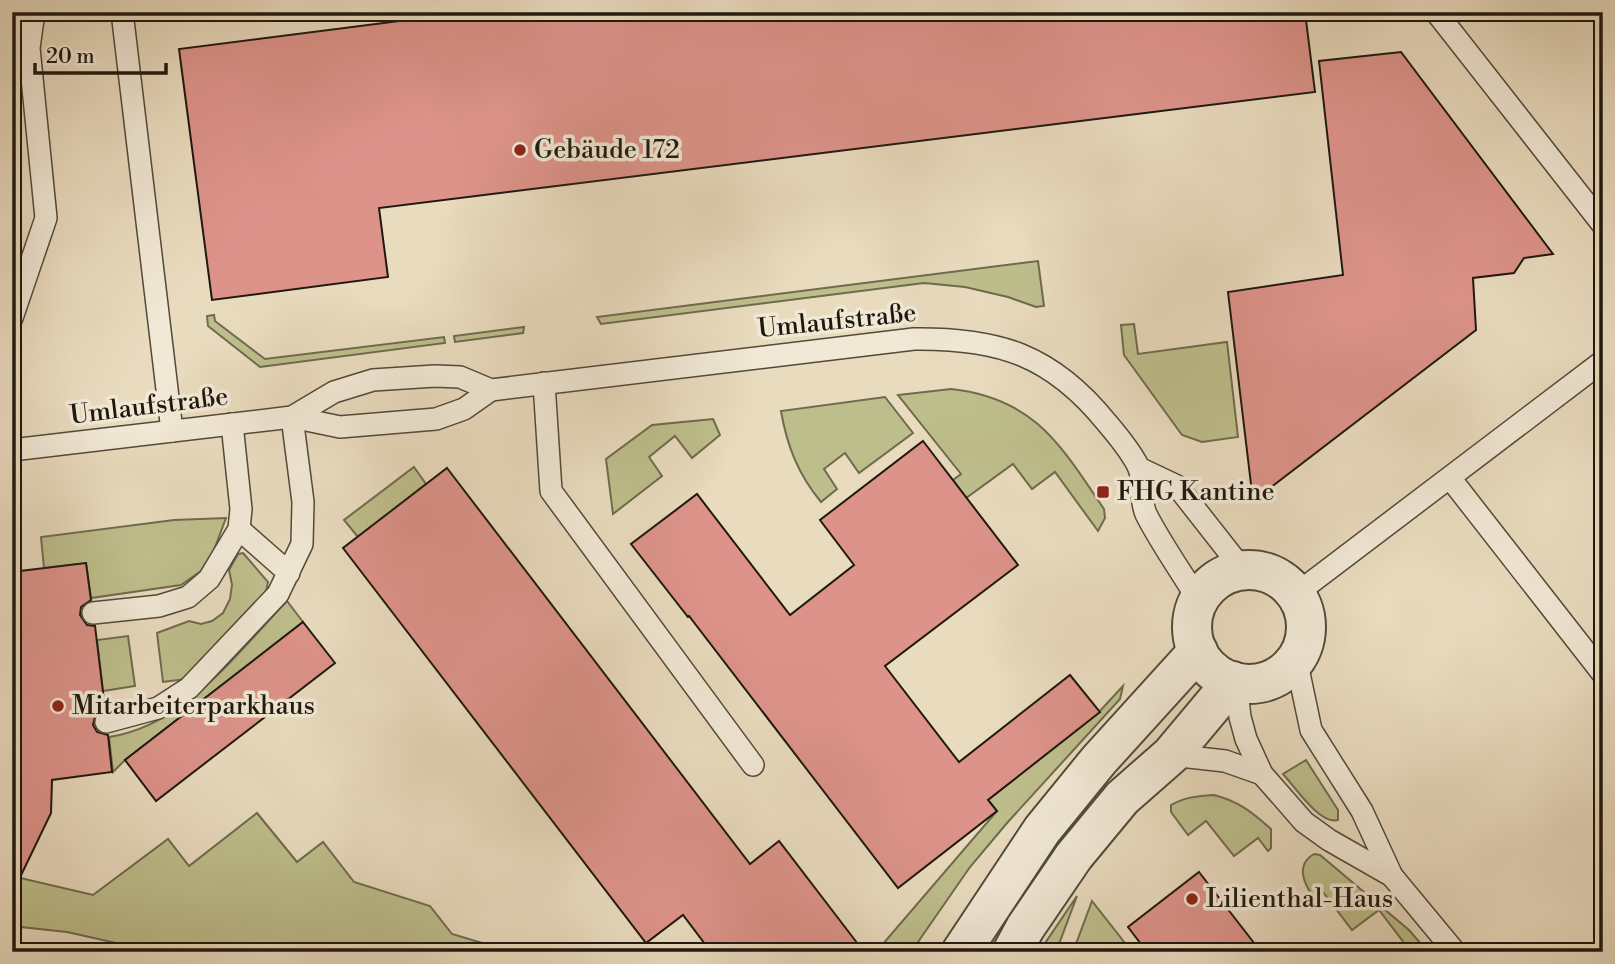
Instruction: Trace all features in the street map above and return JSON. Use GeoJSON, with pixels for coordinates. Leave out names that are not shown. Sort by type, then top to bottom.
{"type":"FeatureCollection","features":[{"type":"Feature","properties":{"kind":"street"},"geometry":{"type":"LineString","coordinates":[[1243,570],[1264,571],[1282,580],[1296,594],[1306,615],[1306,638],[1296,659],[1284,672],[1269,681],[1251,684],[1234,682],[1218,675],[1206,664],[1198,651],[1193,634],[1199,601],[1209,586],[1225,575],[1243,570]]}},
{"type":"Feature","properties":{"kind":"street"},"geometry":{"type":"LineString","coordinates":[[961,952],[1042,830],[1099,760],[1198,651]]}},
{"type":"Feature","properties":{"kind":"street"},"geometry":{"type":"LineString","coordinates":[[1012,952],[1025,928],[1074,856],[1122,798],[1171,755],[1234,682]]}},
{"type":"Feature","properties":{"kind":"lane"},"geometry":{"type":"LineString","coordinates":[[12,318],[46,218],[29,48],[34,12]]}},
{"type":"Feature","properties":{"kind":"lane"},"geometry":{"type":"LineString","coordinates":[[122,12],[172,431]]}},
{"type":"Feature","properties":{"kind":"lane"},"geometry":{"type":"LineString","coordinates":[[1436,12],[1603,225]]}},
{"type":"Feature","properties":{"kind":"lane","name":"Umlaufstraße"},"geometry":{"type":"LineString","coordinates":[[12,450],[292,417],[340,427],[436,419],[464,409],[491,390],[914,339],[954,338],[990,344],[1021,354],[1068,382],[1115,432],[1139,468],[1145,511],[1199,601]]}},
{"type":"Feature","properties":{"kind":"lane"},"geometry":{"type":"LineString","coordinates":[[1296,594],[1603,361]]}},
{"type":"Feature","properties":{"kind":"lane","name":"Umlaufstraße"},"geometry":{"type":"LineString","coordinates":[[292,417],[334,392],[373,380],[460,377],[491,390]]}},
{"type":"Feature","properties":{"kind":"lane"},"geometry":{"type":"LineString","coordinates":[[544,383],[551,491],[753,765]]}},
{"type":"Feature","properties":{"kind":"lane"},"geometry":{"type":"LineString","coordinates":[[106,722],[158,708],[189,688],[278,594],[302,544],[303,502],[292,417]]}},
{"type":"Feature","properties":{"kind":"lane"},"geometry":{"type":"LineString","coordinates":[[93,614],[159,606],[188,597],[209,579],[239,529],[241,509],[232,424]]}},
{"type":"Feature","properties":{"kind":"lane"},"geometry":{"type":"LineString","coordinates":[[1139,468],[1177,486],[1243,570]]}},
{"type":"Feature","properties":{"kind":"lane"},"geometry":{"type":"LineString","coordinates":[[1450,478],[1603,674]]}},
{"type":"Feature","properties":{"kind":"lane"},"geometry":{"type":"LineString","coordinates":[[239,529],[289,573]]}},
{"type":"Feature","properties":{"kind":"lane"},"geometry":{"type":"LineString","coordinates":[[1296,659],[1311,730],[1362,811],[1392,876],[1455,952]]}},
{"type":"Feature","properties":{"kind":"lane"},"geometry":{"type":"LineString","coordinates":[[1234,682],[1246,739],[1262,774],[1304,822],[1329,840],[1392,876]]}},
{"type":"Feature","properties":{"kind":"lane"},"geometry":{"type":"LineString","coordinates":[[1171,755],[1225,761],[1262,774]]}},
{"type":"Feature","properties":{"kind":"green space"},"geometry":{"type":"Polygon","coordinates":[[[1038,261],[1044,306],[1036,307],[965,287],[924,283],[601,324],[597,317],[1038,261]]]}},
{"type":"Feature","properties":{"kind":"green space"},"geometry":{"type":"Polygon","coordinates":[[[214,315],[215,321],[265,359],[444,337],[445,343],[260,367],[208,326],[207,316],[214,315]]]}},
{"type":"Feature","properties":{"kind":"green space"},"geometry":{"type":"Polygon","coordinates":[[[1134,324],[1138,354],[1227,342],[1238,437],[1202,442],[1182,435],[1124,355],[1121,325],[1134,324]]]}},
{"type":"Feature","properties":{"kind":"green space"},"geometry":{"type":"Polygon","coordinates":[[[524,327],[523,333],[455,342],[454,336],[524,327]]]}},
{"type":"Feature","properties":{"kind":"green space"},"geometry":{"type":"Polygon","coordinates":[[[951,389],[980,394],[1004,403],[1025,414],[1043,429],[1074,465],[1104,509],[1105,518],[1098,531],[1055,472],[1032,489],[1013,464],[966,498],[953,480],[961,474],[898,395],[951,389]]]}},
{"type":"Feature","properties":{"kind":"green space"},"geometry":{"type":"Polygon","coordinates":[[[885,397],[913,433],[859,473],[845,453],[824,469],[837,489],[821,502],[795,459],[781,411],[885,397]]]}},
{"type":"Feature","properties":{"kind":"green space"},"geometry":{"type":"Polygon","coordinates":[[[713,419],[720,435],[692,458],[675,436],[649,457],[662,476],[613,514],[606,459],[652,425],[713,419]]]}},
{"type":"Feature","properties":{"kind":"green space"},"geometry":{"type":"Polygon","coordinates":[[[414,467],[426,484],[358,537],[344,520],[414,467]]]}},
{"type":"Feature","properties":{"kind":"green space"},"geometry":{"type":"Polygon","coordinates":[[[226,518],[214,550],[201,571],[181,585],[91,598],[86,563],[44,568],[41,537],[174,520],[226,518]]]}},
{"type":"Feature","properties":{"kind":"green space"},"geometry":{"type":"Polygon","coordinates":[[[243,553],[268,582],[266,592],[186,679],[163,682],[157,633],[189,621],[201,624],[212,621],[223,613],[230,599],[232,585],[229,570],[238,554],[243,553]]]}},
{"type":"Feature","properties":{"kind":"green space"},"geometry":{"type":"Polygon","coordinates":[[[287,601],[303,622],[113,772],[109,737],[136,730],[185,703],[228,664],[287,601]]]}},
{"type":"Feature","properties":{"kind":"green space"},"geometry":{"type":"Polygon","coordinates":[[[128,636],[135,686],[103,691],[97,640],[128,636]]]}},
{"type":"Feature","properties":{"kind":"green space"},"geometry":{"type":"Polygon","coordinates":[[[1123,686],[1120,699],[970,867],[911,952],[876,952],[997,811],[988,800],[1099,712],[1123,686]]]}},
{"type":"Feature","properties":{"kind":"green space"},"geometry":{"type":"Polygon","coordinates":[[[1306,760],[1338,810],[1338,820],[1331,820],[1316,811],[1283,774],[1306,760]]]}},
{"type":"Feature","properties":{"kind":"green space"},"geometry":{"type":"Polygon","coordinates":[[[1214,795],[1244,808],[1271,829],[1271,848],[1268,851],[1258,838],[1234,856],[1206,821],[1188,835],[1171,812],[1171,805],[1197,796],[1214,795]]]}},
{"type":"Feature","properties":{"kind":"green space"},"geometry":{"type":"Polygon","coordinates":[[[257,813],[297,862],[323,842],[354,882],[430,906],[452,934],[512,952],[156,952],[67,932],[12,926],[12,876],[93,895],[168,839],[189,866],[257,813]]]}},
{"type":"Feature","properties":{"kind":"green space"},"geometry":{"type":"Polygon","coordinates":[[[1314,854],[1320,855],[1409,930],[1428,952],[1411,952],[1379,910],[1352,930],[1323,892],[1314,898],[1307,887],[1303,869],[1308,858],[1314,854]]]}},
{"type":"Feature","properties":{"kind":"green space"},"geometry":{"type":"Polygon","coordinates":[[[1077,896],[1056,952],[1039,952],[1077,896]]]}},
{"type":"Feature","properties":{"kind":"green space"},"geometry":{"type":"Polygon","coordinates":[[[1092,901],[1132,952],[1073,952],[1092,901]]]}},
{"type":"Feature","properties":{"kind":"building","name":"Gebäude 172"},"geometry":{"type":"Polygon","coordinates":[[[470,12],[1305,12],[1315,92],[379,208],[388,277],[212,300],[179,49],[470,12]]]}},
{"type":"Feature","properties":{"kind":"building"},"geometry":{"type":"Polygon","coordinates":[[[1401,52],[1553,254],[1524,258],[1514,273],[1473,278],[1476,330],[1253,501],[1228,292],[1343,275],[1319,61],[1401,52]]]}},
{"type":"Feature","properties":{"kind":"building"},"geometry":{"type":"Polygon","coordinates":[[[923,441],[1018,565],[885,666],[959,762],[1070,675],[1100,712],[988,800],[997,811],[898,888],[631,544],[697,494],[790,615],[854,565],[820,520],[923,441]]]}},
{"type":"Feature","properties":{"kind":"building"},"geometry":{"type":"Polygon","coordinates":[[[447,468],[750,864],[779,841],[864,952],[711,952],[683,915],[646,943],[343,548],[447,468]]]}},
{"type":"Feature","properties":{"kind":"building","name":"Mitarbeiterparkhaus"},"geometry":{"type":"Polygon","coordinates":[[[86,563],[91,600],[81,607],[80,615],[87,625],[95,626],[105,709],[96,713],[93,725],[97,732],[108,735],[112,772],[52,780],[51,813],[12,894],[12,572],[86,563]]]}},
{"type":"Feature","properties":{"kind":"building"},"geometry":{"type":"Polygon","coordinates":[[[303,622],[335,663],[156,801],[125,760],[303,622]]]}},
{"type":"Feature","properties":{"kind":"building","name":"Lilienthal-Haus"},"geometry":{"type":"Polygon","coordinates":[[[1199,872],[1261,952],[1147,952],[1128,927],[1199,872]]]}},
{"type":"Feature","properties":{"kind":"place","name":"Gebäude 172"},"geometry":{"type":"Point","coordinates":[520,150]}},
{"type":"Feature","properties":{"kind":"place","name":"FHG Kantine"},"geometry":{"type":"Point","coordinates":[1103,492]}},
{"type":"Feature","properties":{"kind":"place","name":"Mitarbeiterparkhaus"},"geometry":{"type":"Point","coordinates":[58,706]}},
{"type":"Feature","properties":{"kind":"place","name":"Lilienthal-Haus"},"geometry":{"type":"Point","coordinates":[1192,899]}}]}
